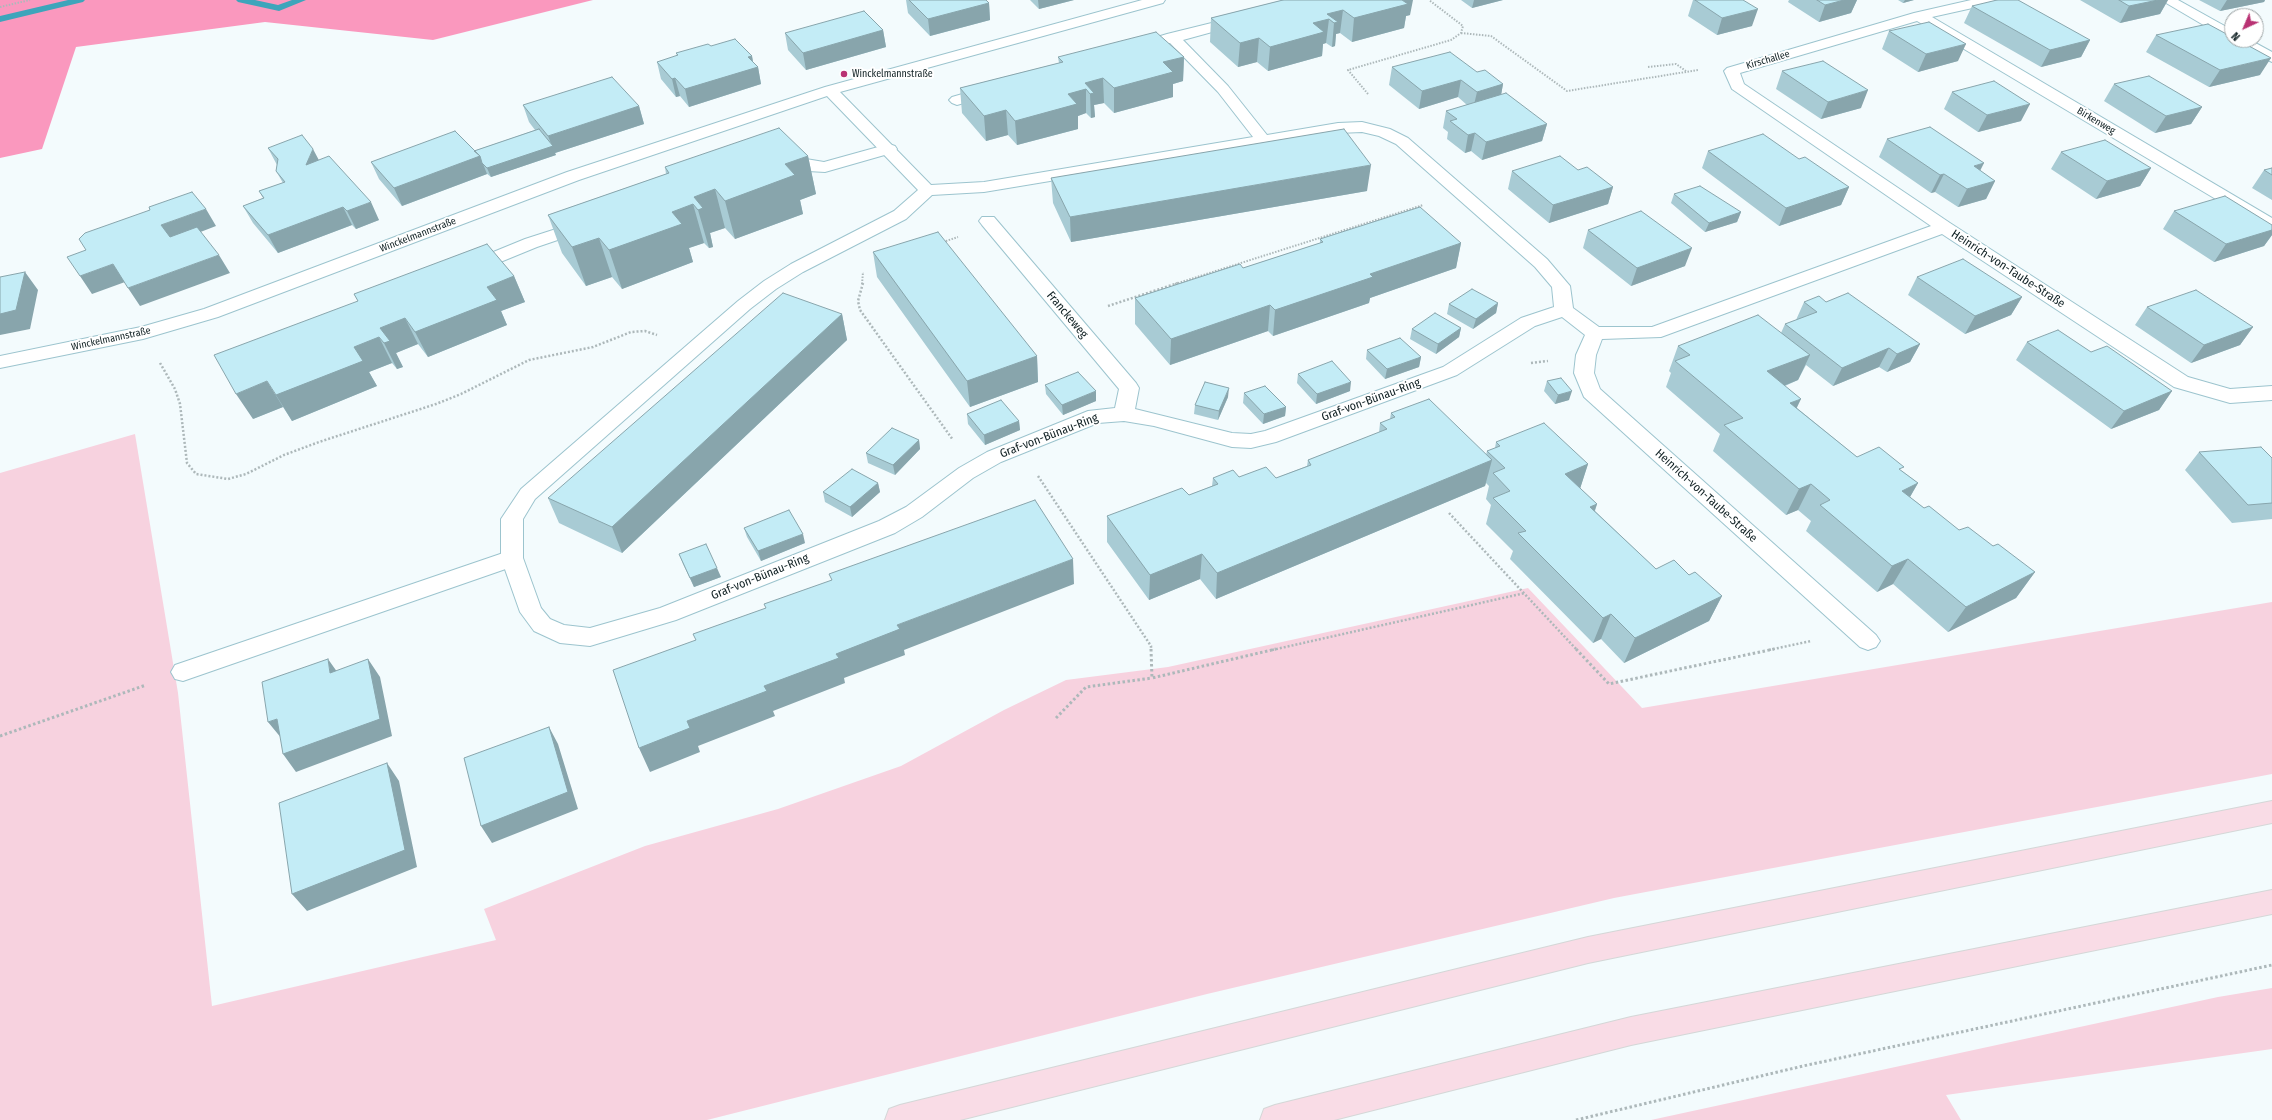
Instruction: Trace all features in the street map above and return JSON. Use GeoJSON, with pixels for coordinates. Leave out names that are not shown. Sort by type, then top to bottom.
{"type":"FeatureCollection","features":[{"type":"Feature","properties":{"kind":"main road"},"geometry":{"type":"LineString","coordinates":[[900,1120],[1588,950],[2272,812]]}},
{"type":"Feature","properties":{"kind":"main road"},"geometry":{"type":"LineString","coordinates":[[1275,1120],[1631,1032],[2272,902]]}},
{"type":"Feature","properties":{"kind":"street","name":"Winckelmannstraße"},"geometry":{"type":"LineString","coordinates":[[0,362],[143,332],[211,313],[573,176],[830,90],[1051,28],[1158,0]]}},
{"type":"Feature","properties":{"kind":"street","name":"Kirschallee"},"geometry":{"type":"LineString","coordinates":[[1944,227],[1738,86],[1732,71],[1919,16],[1990,0]]}},
{"type":"Feature","properties":{"kind":"street"},"geometry":{"type":"LineString","coordinates":[[2168,0],[2224,32]]}},
{"type":"Feature","properties":{"kind":"street"},"geometry":{"type":"LineString","coordinates":[[1120,53],[1256,16]]}},
{"type":"Feature","properties":{"kind":"street","name":"Birkenweg"},"geometry":{"type":"LineString","coordinates":[[1919,16],[2272,225]]}},
{"type":"Feature","properties":{"kind":"street"},"geometry":{"type":"LineString","coordinates":[[1172,38],[1223,89],[1263,140]]}},
{"type":"Feature","properties":{"kind":"street"},"geometry":{"type":"LineString","coordinates":[[2254,48],[2272,58]]}},
{"type":"Feature","properties":{"kind":"street"},"geometry":{"type":"LineString","coordinates":[[957,100],[1001,87]]}},
{"type":"Feature","properties":{"kind":"street"},"geometry":{"type":"LineString","coordinates":[[830,90],[927,190],[984,187],[1338,128],[1362,127],[1384,132],[1402,141],[1541,263],[1561,286],[1564,310],[1595,333]]}},
{"type":"Feature","properties":{"kind":"street"},"geometry":{"type":"LineString","coordinates":[[763,165],[783,160],[794,160],[808,166],[825,167],[888,150]]}},
{"type":"Feature","properties":{"kind":"street","name":"Graf-von-Bünau-Ring"},"geometry":{"type":"LineString","coordinates":[[927,190],[915,203],[900,215],[797,268],[770,285],[712,333],[528,494],[512,519],[512,558],[531,612],[542,624],[560,634],[590,637],[668,614],[887,527],[914,512],[973,468],[1018,447],[1095,416],[1124,414],[1154,419],[1232,440],[1251,441],[1270,437],[1450,372],[1528,322],[1564,310]]}},
{"type":"Feature","properties":{"kind":"street"},"geometry":{"type":"LineString","coordinates":[[457,273],[531,243],[598,221]]}},
{"type":"Feature","properties":{"kind":"street","name":"Franckeweg"},"geometry":{"type":"LineString","coordinates":[[990,224],[1129,388],[1124,414]]}},
{"type":"Feature","properties":{"kind":"street","name":"Heinrich-von-Taube-Straße"},"geometry":{"type":"LineString","coordinates":[[1862,636],[1592,392],[1584,373],[1586,355],[1595,333],[1654,333],[1944,227],[2181,382],[2230,396],[2272,393]]}},
{"type":"Feature","properties":{"kind":"street"},"geometry":{"type":"LineString","coordinates":[[183,672],[512,558]]}},
{"type":"Feature","properties":{"kind":"path"},"geometry":{"type":"LineString","coordinates":[[0,7],[30,0]]}},
{"type":"Feature","properties":{"kind":"path"},"geometry":{"type":"LineString","coordinates":[[1384,132],[1372,99],[1348,70],[1451,40],[1461,33],[1464,26],[1429,0]]}},
{"type":"Feature","properties":{"kind":"path"},"geometry":{"type":"LineString","coordinates":[[1461,33],[1491,36],[1567,91],[1686,71],[1732,71]]}},
{"type":"Feature","properties":{"kind":"path"},"geometry":{"type":"LineString","coordinates":[[1648,67],[1676,64],[1686,71]]}},
{"type":"Feature","properties":{"kind":"path"},"geometry":{"type":"LineString","coordinates":[[1070,318],[1460,193]]}},
{"type":"Feature","properties":{"kind":"path"},"geometry":{"type":"LineString","coordinates":[[942,242],[990,224]]}},
{"type":"Feature","properties":{"kind":"path"},"geometry":{"type":"LineString","coordinates":[[862,267],[864,278],[858,301],[860,310],[973,468]]}},
{"type":"Feature","properties":{"kind":"path"},"geometry":{"type":"LineString","coordinates":[[159,361],[175,390],[180,404],[187,463],[196,474],[228,479],[246,474],[313,444],[407,415],[436,404],[461,394],[529,360],[593,347],[631,332],[645,331],[658,336],[712,333]]}},
{"type":"Feature","properties":{"kind":"path"},"geometry":{"type":"LineString","coordinates":[[1018,447],[1151,646],[1152,678]]}},
{"type":"Feature","properties":{"kind":"path"},"geometry":{"type":"LineString","coordinates":[[1449,513],[1609,684],[1862,636]]}},
{"type":"Feature","properties":{"kind":"path"},"geometry":{"type":"LineString","coordinates":[[1056,718],[1086,687],[1152,678],[1412,617],[1525,594]]}},
{"type":"Feature","properties":{"kind":"path"},"geometry":{"type":"LineString","coordinates":[[0,736],[183,672]]}},
{"type":"Feature","properties":{"kind":"path"},"geometry":{"type":"LineString","coordinates":[[1576,1120],[1803,1066],[2272,964]]}},
{"type":"Feature","properties":{"kind":"shaded area"},"geometry":{"type":"Polygon","coordinates":[[[0,0],[593,0],[433,40],[265,22],[76,47],[42,149],[0,158],[0,0]]]}},
{"type":"Feature","properties":{"kind":"shaded area"},"geometry":{"type":"Polygon","coordinates":[[[135,434],[178,693],[212,1006],[496,940],[484,909],[645,846],[778,809],[901,766],[1004,710],[1066,680],[1168,667],[1528,588],[1642,708],[2272,602],[2272,774],[1614,898],[1207,994],[707,1120],[0,1120],[0,473],[135,434]]]}},
{"type":"Feature","properties":{"kind":"shaded area"},"geometry":{"type":"Polygon","coordinates":[[[2272,988],[2272,1049],[1946,1095],[1961,1120],[1651,1120],[2218,997],[2272,988]]]}},
{"type":"Feature","properties":{"kind":"building"},"geometry":{"type":"Polygon","coordinates":[[[909,0],[986,0],[989,3],[928,19],[909,0]]]}},
{"type":"Feature","properties":{"kind":"building"},"geometry":{"type":"Polygon","coordinates":[[[1283,0],[1402,0],[1408,4],[1354,18],[1343,10],[1327,14],[1338,22],[1334,23],[1329,19],[1313,23],[1324,32],[1270,47],[1259,38],[1240,43],[1211,18],[1283,0]]]}},
{"type":"Feature","properties":{"kind":"building"},"geometry":{"type":"Polygon","coordinates":[[[1695,0],[1743,0],[1758,9],[1722,18],[1695,0]]]}},
{"type":"Feature","properties":{"kind":"building"},"geometry":{"type":"Polygon","coordinates":[[[1817,0],[1844,0],[1825,5],[1817,0]]]}},
{"type":"Feature","properties":{"kind":"building"},"geometry":{"type":"Polygon","coordinates":[[[1997,0],[2018,0],[2090,40],[2050,50],[1972,6],[1997,0]]]}},
{"type":"Feature","properties":{"kind":"building"},"geometry":{"type":"Polygon","coordinates":[[[2119,0],[2158,0],[2129,6],[2119,0]]]}},
{"type":"Feature","properties":{"kind":"building"},"geometry":{"type":"Polygon","coordinates":[[[864,11],[883,30],[803,53],[785,33],[864,11]]]}},
{"type":"Feature","properties":{"kind":"building"},"geometry":{"type":"Polygon","coordinates":[[[1929,22],[1966,44],[1926,54],[1889,31],[1929,22]]]}},
{"type":"Feature","properties":{"kind":"building"},"geometry":{"type":"Polygon","coordinates":[[[2208,24],[2224,33],[2224,48],[2253,48],[2271,58],[2220,70],[2156,35],[2208,24]]]}},
{"type":"Feature","properties":{"kind":"building"},"geometry":{"type":"Polygon","coordinates":[[[1156,32],[1184,57],[1163,62],[1173,72],[1114,88],[1103,78],[1085,83],[1094,93],[1090,94],[1086,89],[1068,94],[1077,104],[1015,121],[1006,110],[984,116],[960,88],[1063,62],[1058,57],[1156,32]]]}},
{"type":"Feature","properties":{"kind":"building"},"geometry":{"type":"Polygon","coordinates":[[[735,39],[752,56],[748,57],[758,67],[685,89],[675,78],[672,79],[657,62],[678,55],[676,53],[708,44],[711,46],[735,39]]]}},
{"type":"Feature","properties":{"kind":"building"},"geometry":{"type":"Polygon","coordinates":[[[1450,52],[1477,72],[1485,70],[1503,84],[1477,92],[1461,80],[1422,91],[1392,67],[1450,52]]]}},
{"type":"Feature","properties":{"kind":"building"},"geometry":{"type":"Polygon","coordinates":[[[1823,61],[1868,90],[1828,102],[1782,71],[1823,61]]]}},
{"type":"Feature","properties":{"kind":"building"},"geometry":{"type":"Polygon","coordinates":[[[2149,76],[2202,107],[2166,116],[2114,84],[2149,76]]]}},
{"type":"Feature","properties":{"kind":"building"},"geometry":{"type":"Polygon","coordinates":[[[612,77],[639,106],[548,136],[523,105],[612,77]]]}},
{"type":"Feature","properties":{"kind":"building"},"geometry":{"type":"Polygon","coordinates":[[[1994,81],[2030,104],[1987,115],[1952,92],[1994,81]]]}},
{"type":"Feature","properties":{"kind":"building"},"geometry":{"type":"Polygon","coordinates":[[[1506,93],[1547,124],[1486,142],[1475,133],[1468,135],[1450,121],[1457,119],[1446,111],[1506,93]]]}},
{"type":"Feature","properties":{"kind":"building"},"geometry":{"type":"Polygon","coordinates":[[[1930,127],[1984,163],[1974,166],[1995,181],[1967,189],[1944,174],[1940,175],[1887,139],[1930,127]]]}},
{"type":"Feature","properties":{"kind":"building"},"geometry":{"type":"Polygon","coordinates":[[[779,128],[808,156],[785,164],[795,175],[725,201],[715,189],[694,197],[703,208],[698,210],[693,204],[672,212],[682,224],[609,250],[599,238],[572,247],[548,215],[669,173],[665,167],[779,128]]]}},
{"type":"Feature","properties":{"kind":"building"},"geometry":{"type":"Polygon","coordinates":[[[539,129],[553,146],[487,168],[482,163],[480,156],[474,151],[539,129]]]}},
{"type":"Feature","properties":{"kind":"building"},"geometry":{"type":"Polygon","coordinates":[[[1344,129],[1371,165],[1070,217],[1051,178],[1344,129]]]}},
{"type":"Feature","properties":{"kind":"building"},"geometry":{"type":"Polygon","coordinates":[[[455,131],[480,156],[394,188],[371,162],[455,131]]]}},
{"type":"Feature","properties":{"kind":"building"},"geometry":{"type":"Polygon","coordinates":[[[1763,134],[1799,159],[1805,157],[1849,187],[1786,208],[1708,151],[1763,134]]]}},
{"type":"Feature","properties":{"kind":"building"},"geometry":{"type":"Polygon","coordinates":[[[302,135],[313,149],[306,165],[329,156],[371,202],[347,211],[343,207],[268,235],[243,206],[264,198],[259,191],[285,182],[276,171],[278,159],[268,148],[302,135]]]}},
{"type":"Feature","properties":{"kind":"building"},"geometry":{"type":"Polygon","coordinates":[[[2105,140],[2151,168],[2107,181],[2061,152],[2105,140]]]}},
{"type":"Feature","properties":{"kind":"building"},"geometry":{"type":"Polygon","coordinates":[[[1560,156],[1578,170],[1587,167],[1613,187],[1553,205],[1512,171],[1560,156]]]}},
{"type":"Feature","properties":{"kind":"building"},"geometry":{"type":"Polygon","coordinates":[[[2272,168],[2272,175],[2264,170],[2272,168]]]}},
{"type":"Feature","properties":{"kind":"building"},"geometry":{"type":"Polygon","coordinates":[[[1700,186],[1741,212],[1709,223],[1674,194],[1700,186]]]}},
{"type":"Feature","properties":{"kind":"building"},"geometry":{"type":"Polygon","coordinates":[[[192,192],[206,209],[161,225],[170,237],[197,227],[219,255],[128,288],[113,264],[80,276],[67,257],[86,250],[79,239],[85,233],[150,210],[149,207],[192,192]]]}},
{"type":"Feature","properties":{"kind":"building"},"geometry":{"type":"Polygon","coordinates":[[[2225,196],[2272,225],[2272,230],[2226,244],[2174,211],[2225,196]]]}},
{"type":"Feature","properties":{"kind":"building"},"geometry":{"type":"Polygon","coordinates":[[[1420,207],[1461,243],[1370,274],[1373,277],[1275,310],[1270,305],[1171,339],[1135,298],[1240,264],[1243,268],[1323,242],[1320,239],[1420,207]]]}},
{"type":"Feature","properties":{"kind":"building"},"geometry":{"type":"Polygon","coordinates":[[[1641,211],[1692,248],[1637,268],[1588,230],[1641,211]]]}},
{"type":"Feature","properties":{"kind":"building"},"geometry":{"type":"Polygon","coordinates":[[[938,232],[1037,356],[967,381],[873,252],[938,232]]]}},
{"type":"Feature","properties":{"kind":"building"},"geometry":{"type":"Polygon","coordinates":[[[487,244],[514,276],[487,287],[497,300],[415,332],[405,318],[380,328],[390,341],[384,343],[379,337],[354,347],[363,361],[276,395],[267,381],[236,394],[214,355],[358,301],[354,294],[487,244]]]}},
{"type":"Feature","properties":{"kind":"building"},"geometry":{"type":"Polygon","coordinates":[[[1963,259],[2022,297],[1975,316],[1917,277],[1963,259]]]}},
{"type":"Feature","properties":{"kind":"building"},"geometry":{"type":"Polygon","coordinates":[[[25,272],[16,310],[0,314],[0,277],[25,272]]]}},
{"type":"Feature","properties":{"kind":"building"},"geometry":{"type":"Polygon","coordinates":[[[1472,289],[1498,303],[1476,319],[1449,304],[1472,289]]]}},
{"type":"Feature","properties":{"kind":"building"},"geometry":{"type":"Polygon","coordinates":[[[2196,290],[2253,327],[2204,345],[2147,307],[2196,290]]]}},
{"type":"Feature","properties":{"kind":"building"},"geometry":{"type":"Polygon","coordinates":[[[783,293],[842,314],[612,527],[548,498],[783,293]]]}},
{"type":"Feature","properties":{"kind":"building"},"geometry":{"type":"Polygon","coordinates":[[[1848,293],[1920,344],[1897,354],[1889,348],[1842,368],[1785,324],[1817,312],[1804,302],[1819,296],[1826,302],[1848,293]]]}},
{"type":"Feature","properties":{"kind":"building"},"geometry":{"type":"Polygon","coordinates":[[[1435,313],[1461,328],[1438,344],[1412,329],[1435,313]]]}},
{"type":"Feature","properties":{"kind":"building"},"geometry":{"type":"Polygon","coordinates":[[[1758,315],[1810,355],[1767,371],[1801,399],[1790,403],[1857,457],[1879,447],[1904,467],[1899,469],[1918,483],[1902,491],[1924,508],[1929,506],[1959,530],[1968,527],[1993,546],[1998,544],[2035,572],[1966,607],[1908,559],[1892,566],[1820,505],[1830,500],[1811,484],[1799,489],[1724,425],[1743,418],[1675,361],[1690,355],[1678,346],[1758,315]]]}},
{"type":"Feature","properties":{"kind":"building"},"geometry":{"type":"Polygon","coordinates":[[[2058,330],[2091,352],[2107,346],[2172,391],[2124,411],[2027,342],[2058,330]]]}},
{"type":"Feature","properties":{"kind":"building"},"geometry":{"type":"Polygon","coordinates":[[[1400,338],[1421,357],[1387,369],[1367,350],[1400,338]]]}},
{"type":"Feature","properties":{"kind":"building"},"geometry":{"type":"Polygon","coordinates":[[[1332,361],[1351,382],[1317,394],[1298,374],[1332,361]]]}},
{"type":"Feature","properties":{"kind":"building"},"geometry":{"type":"Polygon","coordinates":[[[1078,372],[1096,391],[1062,405],[1045,385],[1078,372]]]}},
{"type":"Feature","properties":{"kind":"building"},"geometry":{"type":"Polygon","coordinates":[[[1561,378],[1572,391],[1558,395],[1547,381],[1561,378]]]}},
{"type":"Feature","properties":{"kind":"building"},"geometry":{"type":"Polygon","coordinates":[[[1205,382],[1229,388],[1219,411],[1195,405],[1205,382]]]}},
{"type":"Feature","properties":{"kind":"building"},"geometry":{"type":"Polygon","coordinates":[[[1265,386],[1286,407],[1264,414],[1244,393],[1265,386]]]}},
{"type":"Feature","properties":{"kind":"building"},"geometry":{"type":"Polygon","coordinates":[[[1429,399],[1492,460],[1217,573],[1202,554],[1150,575],[1107,516],[1182,488],[1189,495],[1218,484],[1213,478],[1233,470],[1239,477],[1266,467],[1276,478],[1311,465],[1308,460],[1387,429],[1380,423],[1395,417],[1391,413],[1429,399]]]}},
{"type":"Feature","properties":{"kind":"building"},"geometry":{"type":"Polygon","coordinates":[[[1001,400],[1019,421],[984,435],[967,414],[1001,400]]]}},
{"type":"Feature","properties":{"kind":"building"},"geometry":{"type":"Polygon","coordinates":[[[1544,423],[1588,464],[1565,474],[1597,504],[1590,507],[1656,569],[1674,560],[1689,575],[1695,572],[1722,596],[1635,638],[1611,614],[1603,618],[1518,533],[1526,531],[1493,498],[1510,491],[1493,473],[1505,468],[1487,451],[1500,446],[1496,442],[1544,423]]]}},
{"type":"Feature","properties":{"kind":"building"},"geometry":{"type":"Polygon","coordinates":[[[892,428],[919,440],[893,465],[866,453],[892,428]]]}},
{"type":"Feature","properties":{"kind":"building"},"geometry":{"type":"Polygon","coordinates":[[[2261,447],[2272,458],[2272,503],[2248,505],[2199,452],[2261,447]]]}},
{"type":"Feature","properties":{"kind":"building"},"geometry":{"type":"Polygon","coordinates":[[[852,469],[878,483],[850,507],[823,492],[852,469]]]}},
{"type":"Feature","properties":{"kind":"building"},"geometry":{"type":"Polygon","coordinates":[[[1035,500],[1073,559],[897,625],[900,629],[836,654],[839,658],[764,686],[767,691],[687,721],[690,728],[639,748],[613,670],[696,640],[693,634],[766,608],[764,604],[832,580],[829,574],[1035,500]]]}},
{"type":"Feature","properties":{"kind":"building"},"geometry":{"type":"Polygon","coordinates":[[[789,510],[803,534],[758,551],[744,528],[789,510]]]}},
{"type":"Feature","properties":{"kind":"building"},"geometry":{"type":"Polygon","coordinates":[[[706,544],[717,568],[690,578],[679,554],[706,544]]]}},
{"type":"Feature","properties":{"kind":"building"},"geometry":{"type":"Polygon","coordinates":[[[328,659],[330,673],[368,659],[380,719],[283,754],[277,719],[268,722],[262,682],[328,659]]]}},
{"type":"Feature","properties":{"kind":"building"},"geometry":{"type":"Polygon","coordinates":[[[549,727],[568,792],[481,826],[464,758],[549,727]]]}},
{"type":"Feature","properties":{"kind":"building"},"geometry":{"type":"Polygon","coordinates":[[[387,763],[405,850],[292,894],[279,803],[387,763]]]}},
{"type":"Feature","properties":{"kind":"waterway"},"geometry":{"type":"LineString","coordinates":[[0,19],[80,0]]}},
{"type":"Feature","properties":{"kind":"waterway"},"geometry":{"type":"LineString","coordinates":[[241,0],[279,8],[301,0]]}},
{"type":"Feature","properties":{"kind":"place","name":"Winckelmannstraße"},"geometry":{"type":"Point","coordinates":[844,74]}}]}
